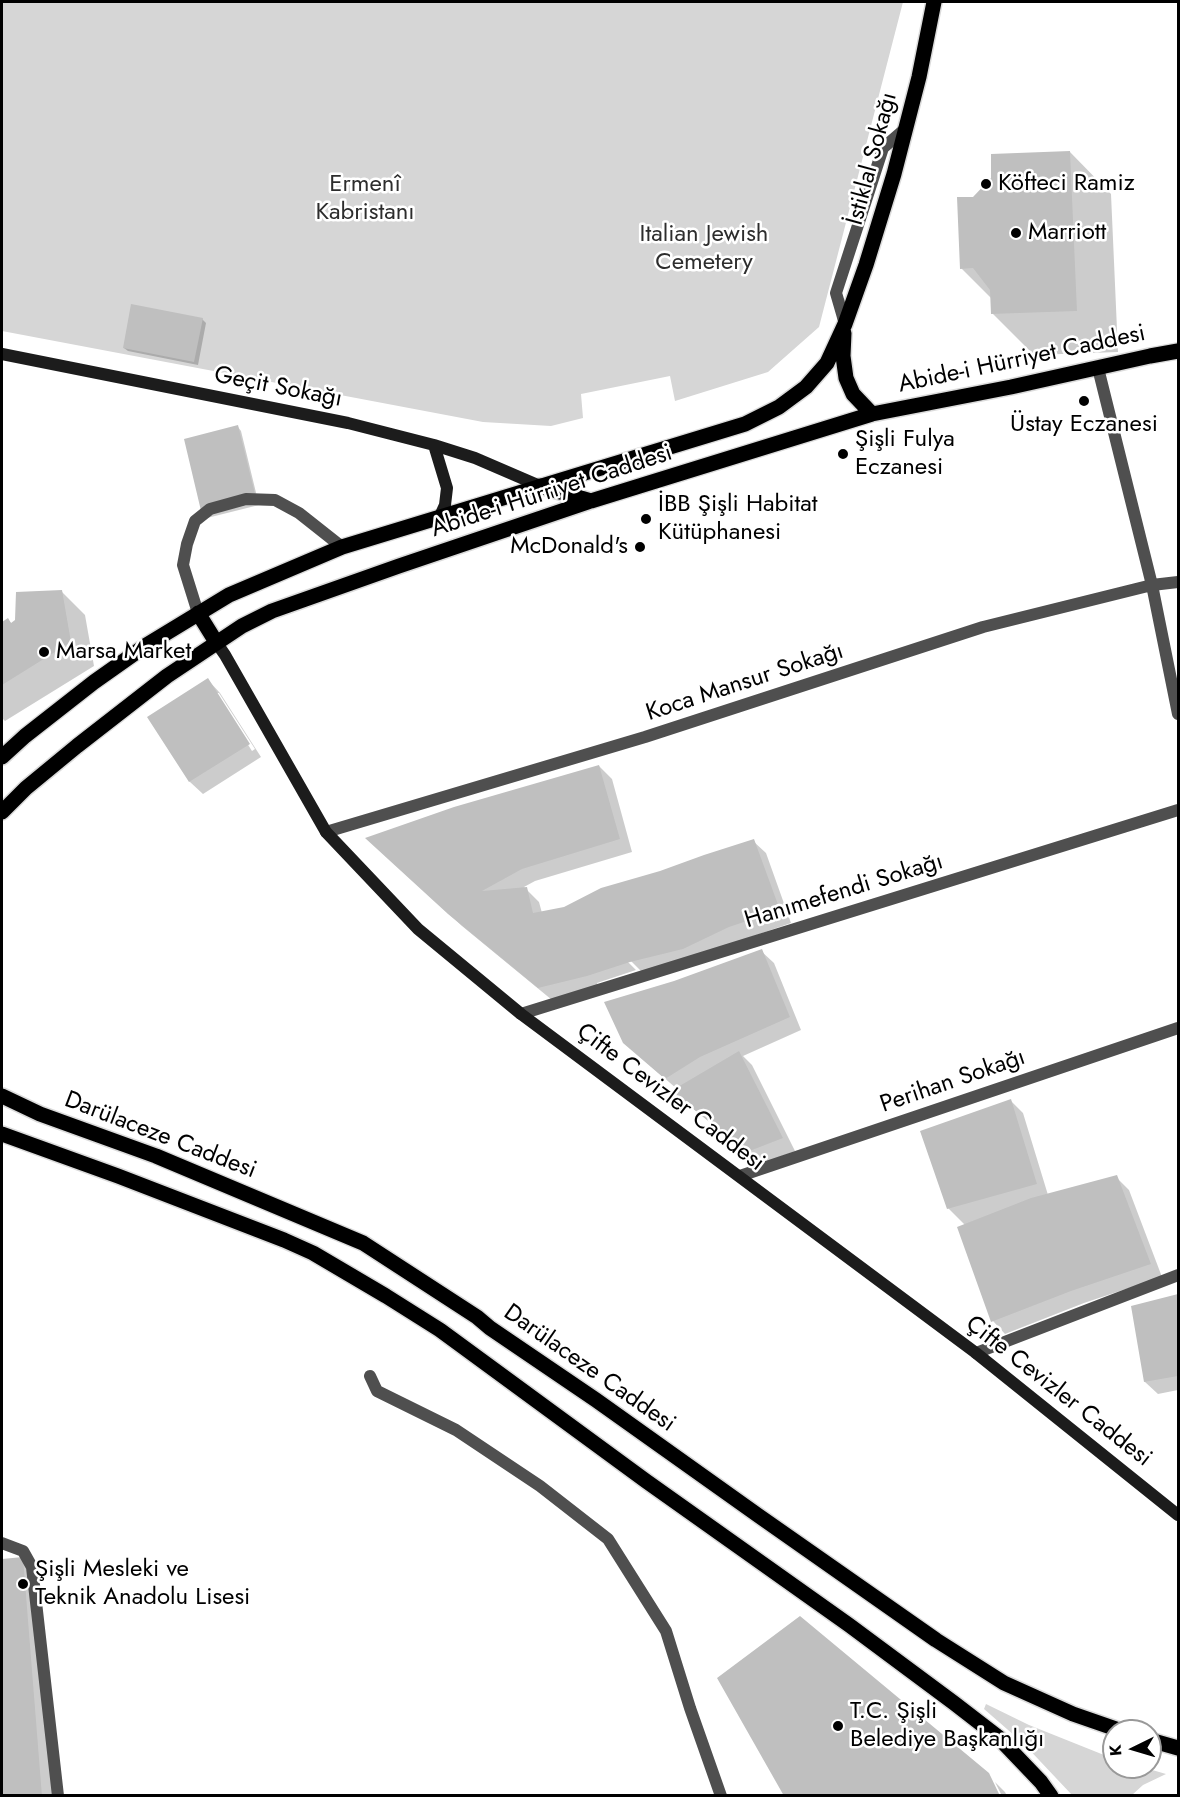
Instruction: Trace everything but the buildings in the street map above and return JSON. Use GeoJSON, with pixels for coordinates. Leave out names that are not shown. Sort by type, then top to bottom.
{"type":"FeatureCollection","features":[{"type":"Feature","properties":{"kind":"main road","name":"İstiklal Sokağı"},"geometry":{"type":"LineString","coordinates":[[844,324],[866,266],[894,174],[919,77],[934,2]]}},
{"type":"Feature","properties":{"kind":"main road"},"geometry":{"type":"LineString","coordinates":[[844,324],[843,356],[846,378],[853,394],[872,414]]}},
{"type":"Feature","properties":{"kind":"main road","name":"Abide-i Hürriyet Caddesi"},"geometry":{"type":"LineString","coordinates":[[2,757],[94,682],[145,646],[229,595],[342,547],[745,424],[779,407],[806,387],[827,363],[844,324]]}},
{"type":"Feature","properties":{"kind":"main road","name":"Abide-i Hürriyet Caddesi"},"geometry":{"type":"LineString","coordinates":[[2,812],[26,788],[167,676],[216,642],[272,611],[591,501],[872,414],[1179,351]]}},
{"type":"Feature","properties":{"kind":"main road"},"geometry":{"type":"LineString","coordinates":[[540,486],[591,501]]}},
{"type":"Feature","properties":{"kind":"main road"},"geometry":{"type":"LineString","coordinates":[[198,613],[216,642]]}},
{"type":"Feature","properties":{"kind":"main road","name":"Darülaceze Caddesi"},"geometry":{"type":"LineString","coordinates":[[2,1096],[40,1114],[156,1156],[363,1243],[477,1317],[936,1640],[1004,1683],[1073,1714],[1102,1724]]}},
{"type":"Feature","properties":{"kind":"main road"},"geometry":{"type":"LineString","coordinates":[[2,1134],[284,1240],[313,1253],[440,1330],[665,1494],[849,1624],[945,1696],[998,1737],[1041,1782],[1051,1796]]}},
{"type":"Feature","properties":{"kind":"main road"},"geometry":{"type":"LineString","coordinates":[[1162,1743],[1179,1748]]}},
{"type":"Feature","properties":{"kind":"street","name":"Geçit Sokağı"},"geometry":{"type":"LineString","coordinates":[[2,354],[348,423],[475,458],[540,486]]}},
{"type":"Feature","properties":{"kind":"street"},"geometry":{"type":"LineString","coordinates":[[1098,368],[1152,585],[1179,714]]}},
{"type":"Feature","properties":{"kind":"street"},"geometry":{"type":"LineString","coordinates":[[434,445],[447,488],[445,505],[440,516]]}},
{"type":"Feature","properties":{"kind":"street"},"geometry":{"type":"LineString","coordinates":[[198,613],[183,565],[195,521],[210,509],[246,499],[275,500],[299,513],[342,547]]}},
{"type":"Feature","properties":{"kind":"street","name":"Koca Mansur Sokağı"},"geometry":{"type":"LineString","coordinates":[[326,832],[645,737],[983,627],[1152,585],[1179,582]]}},
{"type":"Feature","properties":{"kind":"street","name":"Çifte Cevizler Caddesi"},"geometry":{"type":"LineString","coordinates":[[216,642],[326,832],[418,929],[522,1014],[976,1353],[1179,1515]]}},
{"type":"Feature","properties":{"kind":"street","name":"Hanımefendi Sokağı"},"geometry":{"type":"LineString","coordinates":[[522,1014],[1179,810]]}},
{"type":"Feature","properties":{"kind":"street","name":"Perihan Sokağı"},"geometry":{"type":"LineString","coordinates":[[740,1176],[1179,1028]]}},
{"type":"Feature","properties":{"kind":"street"},"geometry":{"type":"LineString","coordinates":[[976,1353],[1179,1275]]}},
{"type":"Feature","properties":{"kind":"street"},"geometry":{"type":"LineString","coordinates":[[370,1376],[377,1391],[456,1430],[540,1486],[608,1539],[666,1630],[721,1796]]}},
{"type":"Feature","properties":{"kind":"street"},"geometry":{"type":"LineString","coordinates":[[2,1543],[23,1551],[32,1567],[58,1796]]}},
{"type":"Feature","properties":{"kind":"green space","name":"Ermenî Kabristanı"},"geometry":{"type":"Polygon","coordinates":[[[2,2],[903,2],[819,327],[768,372],[675,401],[670,376],[581,394],[583,418],[551,426],[483,422],[2,331],[2,2]]]}},
{"type":"Feature","properties":{"kind":"green space"},"geometry":{"type":"Polygon","coordinates":[[[986,1704],[1029,1725],[1102,1754],[1102,1779],[1156,1779],[1143,1785],[1132,1795],[1072,1795],[1023,1743],[984,1709],[986,1704]]]}},
{"type":"Feature","properties":{"kind":"place","name":"Köfteci Ramiz"},"geometry":{"type":"Point","coordinates":[986,184]}},
{"type":"Feature","properties":{"kind":"place","name":"Marriott"},"geometry":{"type":"Point","coordinates":[1016,233]}},
{"type":"Feature","properties":{"kind":"place","name":"Üstay Eczanesi"},"geometry":{"type":"Point","coordinates":[1084,401]}},
{"type":"Feature","properties":{"kind":"place","name":"Şişli Fulya Eczanesi"},"geometry":{"type":"Point","coordinates":[843,454]}},
{"type":"Feature","properties":{"kind":"place","name":"İBB Şişli Habitat Kütüphanesi"},"geometry":{"type":"Point","coordinates":[646,519]}},
{"type":"Feature","properties":{"kind":"place","name":"McDonald's"},"geometry":{"type":"Point","coordinates":[640,547]}},
{"type":"Feature","properties":{"kind":"place","name":"Marsa Market"},"geometry":{"type":"Point","coordinates":[44,652]}},
{"type":"Feature","properties":{"kind":"place","name":"Şişli Mesleki ve Teknik Anadolu Lisesi"},"geometry":{"type":"Point","coordinates":[23,1584]}},
{"type":"Feature","properties":{"kind":"place","name":"T.C. Şişli Belediye Başkanlığı"},"geometry":{"type":"Point","coordinates":[838,1726]}},
{"type":"Feature","properties":{"kind":"park label","name":"Italian Jewish Cemetery"},"geometry":{"type":"Point","coordinates":[704,249]}}]}
